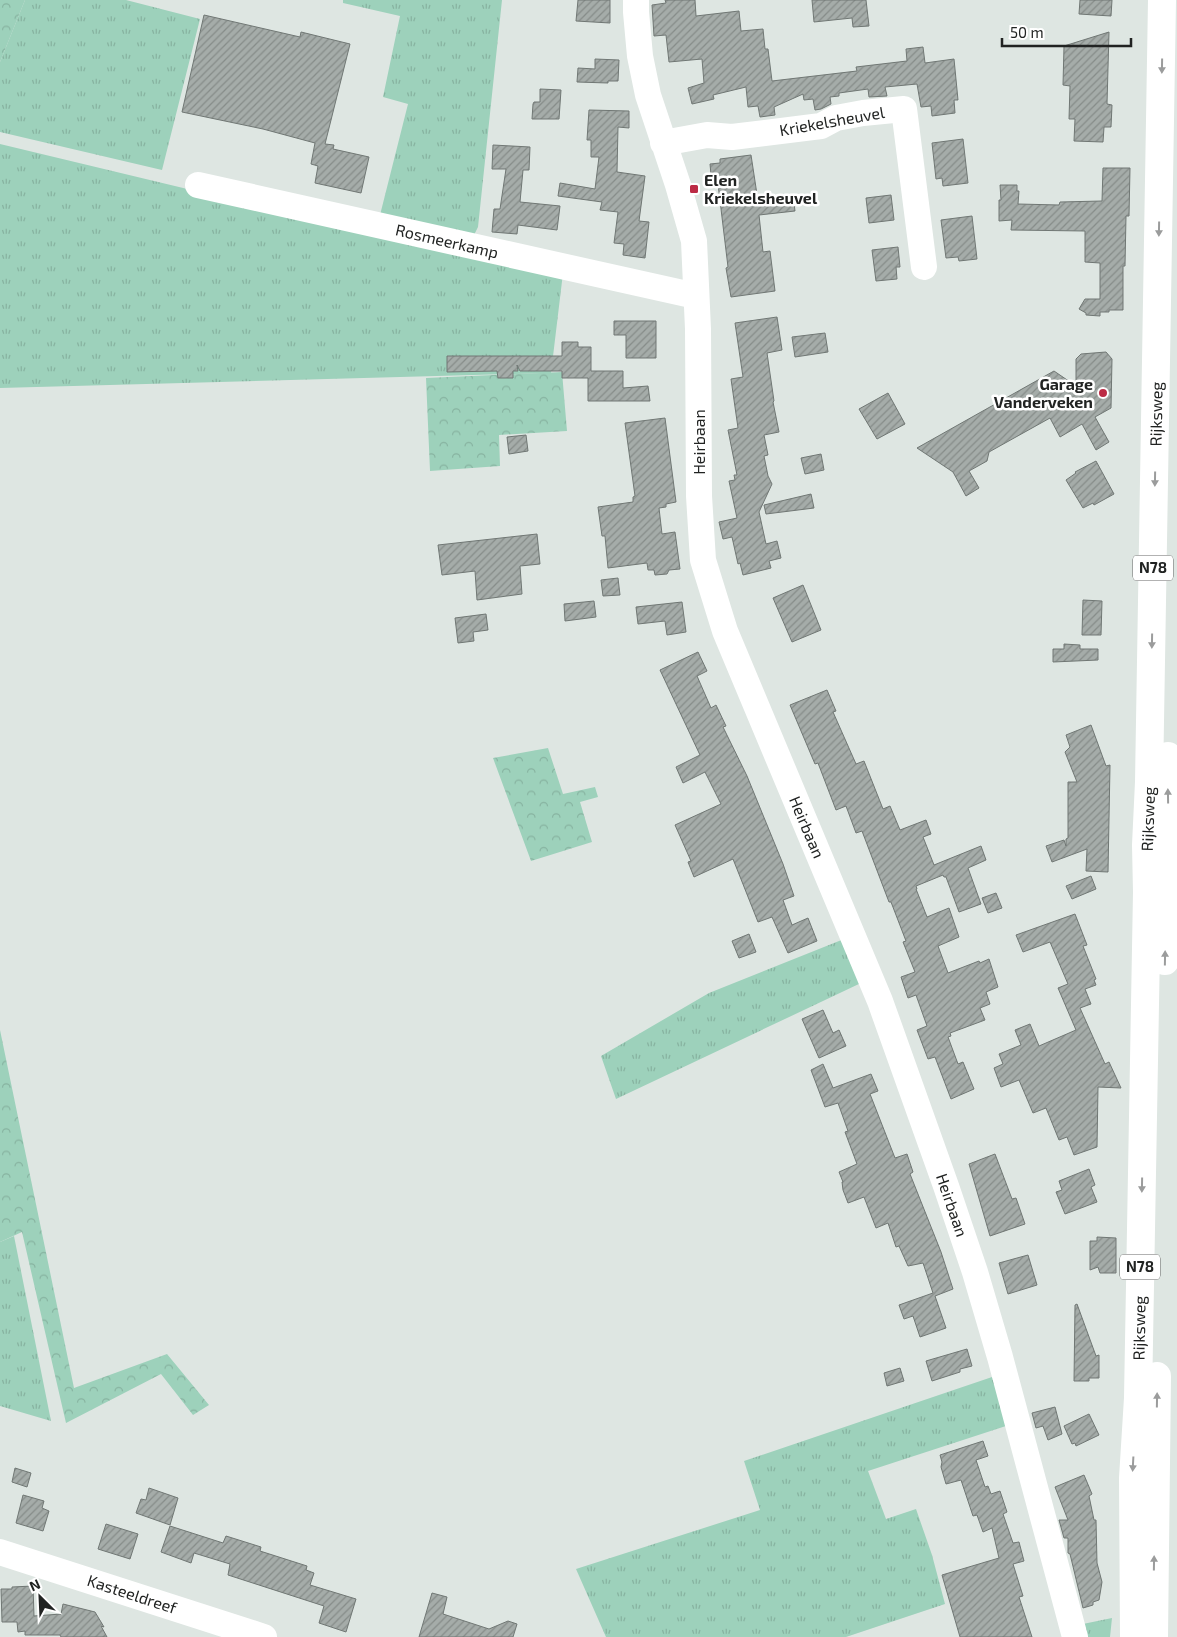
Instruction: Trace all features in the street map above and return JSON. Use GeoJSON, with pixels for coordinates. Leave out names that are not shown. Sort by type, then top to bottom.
{"type":"FeatureCollection","features":[{"type":"Feature","properties":{"kind":"main road","name":"Rijksweg"},"geometry":{"type":"LineString","coordinates":[[1134,1637],[1133,1478],[1138,1398],[1162,0]]}},
{"type":"Feature","properties":{"kind":"main road","name":"Rijksweg"},"geometry":{"type":"LineString","coordinates":[[1154,1637],[1158,1288],[1166,894],[1173,847],[1168,779],[1177,300]]}},
{"type":"Feature","properties":{"kind":"street","name":"Heirbaan"},"geometry":{"type":"LineString","coordinates":[[636,0],[640,56],[648,95],[678,185],[694,241],[699,496],[703,560],[725,631],[880,1001],[975,1272],[1000,1357],[1075,1637]]}},
{"type":"Feature","properties":{"kind":"street","name":"Kriekelsheuvel"},"geometry":{"type":"LineString","coordinates":[[663,143],[707,135],[732,137],[821,126],[836,118],[904,109],[924,267]]}},
{"type":"Feature","properties":{"kind":"street","name":"Rosmeerkamp"},"geometry":{"type":"LineString","coordinates":[[198,185],[696,296]]}},
{"type":"Feature","properties":{"kind":"street","name":"Kasteeldreef"},"geometry":{"type":"LineString","coordinates":[[0,1552],[264,1637]]}},
{"type":"Feature","properties":{"kind":"green space"},"geometry":{"type":"Polygon","coordinates":[[[0,0],[25,0],[0,62],[0,0]]]}},
{"type":"Feature","properties":{"kind":"green space"},"geometry":{"type":"Polygon","coordinates":[[[25,0],[126,0],[200,19],[162,170],[0,132],[0,62],[25,0]]]}},
{"type":"Feature","properties":{"kind":"green space"},"geometry":{"type":"Polygon","coordinates":[[[343,0],[502,0],[478,227],[473,237],[379,219],[408,104],[383,97],[400,16],[343,3],[343,0]]]}},
{"type":"Feature","properties":{"kind":"green space"},"geometry":{"type":"Polygon","coordinates":[[[0,144],[229,199],[563,273],[551,373],[0,388],[0,144]]]}},
{"type":"Feature","properties":{"kind":"green space"},"geometry":{"type":"Polygon","coordinates":[[[562,372],[567,431],[499,435],[500,466],[430,471],[426,378],[562,372]]]}},
{"type":"Feature","properties":{"kind":"green space"},"geometry":{"type":"Polygon","coordinates":[[[548,748],[563,794],[595,787],[598,797],[580,802],[592,842],[531,861],[493,758],[548,748]]]}},
{"type":"Feature","properties":{"kind":"green space"},"geometry":{"type":"Polygon","coordinates":[[[844,939],[861,983],[616,1099],[601,1056],[709,993],[844,939]]]}},
{"type":"Feature","properties":{"kind":"green space"},"geometry":{"type":"Polygon","coordinates":[[[0,1030],[74,1388],[167,1354],[209,1405],[193,1415],[161,1374],[66,1423],[22,1232],[0,1242],[0,1030]]]}},
{"type":"Feature","properties":{"kind":"green space"},"geometry":{"type":"Polygon","coordinates":[[[14,1236],[51,1421],[0,1406],[0,1242],[14,1236]]]}},
{"type":"Feature","properties":{"kind":"green space"},"geometry":{"type":"Polygon","coordinates":[[[995,1376],[1009,1425],[868,1471],[886,1519],[916,1509],[932,1555],[945,1604],[846,1637],[606,1637],[576,1569],[760,1510],[744,1461],[995,1376]]]}},
{"type":"Feature","properties":{"kind":"green space"},"geometry":{"type":"Polygon","coordinates":[[[1112,1618],[1110,1637],[1081,1637],[1078,1625],[1112,1618]]]}},
{"type":"Feature","properties":{"kind":"building"},"geometry":{"type":"Polygon","coordinates":[[[578,0],[610,0],[610,23],[576,21],[578,0]]]}},
{"type":"Feature","properties":{"kind":"building"},"geometry":{"type":"Polygon","coordinates":[[[665,0],[695,0],[696,16],[739,11],[741,31],[763,29],[765,49],[768,49],[772,81],[857,71],[856,67],[907,61],[906,49],[923,47],[925,63],[954,59],[958,100],[954,100],[955,113],[932,116],[931,106],[921,107],[917,84],[885,87],[887,96],[869,97],[868,89],[839,93],[839,96],[830,97],[831,104],[815,110],[813,99],[804,100],[803,94],[774,107],[775,115],[760,117],[758,106],[748,107],[746,87],[713,95],[714,99],[692,104],[688,88],[704,83],[702,59],[669,62],[666,35],[654,36],[652,5],[666,3],[665,0]]]}},
{"type":"Feature","properties":{"kind":"building"},"geometry":{"type":"Polygon","coordinates":[[[812,0],[866,0],[869,26],[853,27],[852,18],[814,22],[812,0]]]}},
{"type":"Feature","properties":{"kind":"building"},"geometry":{"type":"Polygon","coordinates":[[[1080,0],[1112,0],[1111,16],[1079,14],[1080,0]]]}},
{"type":"Feature","properties":{"kind":"building"},"geometry":{"type":"Polygon","coordinates":[[[204,15],[300,37],[301,32],[350,44],[325,144],[334,145],[333,149],[369,157],[361,193],[315,183],[318,166],[311,164],[315,143],[263,129],[182,112],[204,15]]]}},
{"type":"Feature","properties":{"kind":"building"},"geometry":{"type":"Polygon","coordinates":[[[1109,32],[1107,104],[1112,105],[1111,127],[1104,127],[1103,142],[1074,141],[1075,119],[1069,119],[1070,86],[1063,85],[1064,46],[1109,32]]]}},
{"type":"Feature","properties":{"kind":"building"},"geometry":{"type":"Polygon","coordinates":[[[595,59],[619,60],[618,81],[608,81],[608,83],[577,82],[578,68],[595,69],[595,59]]]}},
{"type":"Feature","properties":{"kind":"building"},"geometry":{"type":"Polygon","coordinates":[[[540,89],[561,90],[559,119],[532,119],[533,104],[534,102],[540,102],[540,89]]]}},
{"type":"Feature","properties":{"kind":"building"},"geometry":{"type":"Polygon","coordinates":[[[589,110],[629,111],[629,128],[618,127],[617,172],[645,176],[639,221],[649,222],[645,258],[623,255],[624,244],[614,243],[618,212],[600,210],[602,202],[558,196],[560,183],[595,189],[599,157],[591,157],[591,140],[587,140],[589,110]]]}},
{"type":"Feature","properties":{"kind":"building"},"geometry":{"type":"Polygon","coordinates":[[[963,139],[968,183],[943,186],[942,178],[936,179],[932,143],[963,139]]]}},
{"type":"Feature","properties":{"kind":"building"},"geometry":{"type":"Polygon","coordinates":[[[493,145],[530,147],[529,170],[523,170],[520,202],[560,206],[557,230],[518,225],[517,234],[492,232],[494,209],[500,209],[506,169],[492,169],[493,145]]]}},
{"type":"Feature","properties":{"kind":"building"},"geometry":{"type":"Polygon","coordinates":[[[751,155],[758,201],[793,196],[795,211],[759,215],[763,252],[770,251],[775,291],[731,297],[726,268],[728,267],[718,184],[712,185],[710,164],[720,163],[720,159],[751,155]]]}},
{"type":"Feature","properties":{"kind":"building"},"geometry":{"type":"Polygon","coordinates":[[[1103,168],[1130,168],[1129,216],[1126,216],[1125,266],[1123,266],[1123,310],[1100,312],[1100,316],[1086,315],[1086,313],[1079,309],[1085,299],[1100,299],[1100,263],[1085,262],[1085,231],[1011,230],[1012,220],[999,221],[999,200],[1001,200],[1000,185],[1017,185],[1017,191],[1019,191],[1018,204],[1059,205],[1060,202],[1102,201],[1103,168]]]}},
{"type":"Feature","properties":{"kind":"building"},"geometry":{"type":"Polygon","coordinates":[[[891,195],[894,220],[869,223],[866,198],[891,195]]]}},
{"type":"Feature","properties":{"kind":"building"},"geometry":{"type":"Polygon","coordinates":[[[972,216],[977,259],[959,261],[958,257],[946,258],[941,220],[972,216]]]}},
{"type":"Feature","properties":{"kind":"building"},"geometry":{"type":"Polygon","coordinates":[[[898,247],[900,267],[896,267],[897,279],[876,281],[872,250],[898,247]]]}},
{"type":"Feature","properties":{"kind":"building"},"geometry":{"type":"Polygon","coordinates":[[[777,317],[782,350],[767,353],[779,432],[764,435],[768,455],[764,456],[768,476],[772,484],[759,512],[766,544],[777,541],[781,558],[769,561],[771,568],[743,575],[740,563],[738,564],[732,537],[723,539],[719,522],[737,518],[729,481],[735,480],[734,475],[737,475],[728,430],[738,428],[731,379],[743,377],[735,323],[777,317]]]}},
{"type":"Feature","properties":{"kind":"building"},"geometry":{"type":"Polygon","coordinates":[[[614,321],[656,321],[656,358],[626,358],[626,335],[614,335],[614,321]]]}},
{"type":"Feature","properties":{"kind":"building"},"geometry":{"type":"Polygon","coordinates":[[[825,333],[828,352],[795,357],[792,337],[825,333]]]}},
{"type":"Feature","properties":{"kind":"building"},"geometry":{"type":"Polygon","coordinates":[[[562,342],[578,342],[578,347],[591,347],[591,371],[623,371],[623,388],[648,386],[650,401],[588,401],[588,378],[562,378],[562,371],[520,371],[517,365],[518,371],[513,371],[513,378],[498,378],[497,371],[447,372],[447,356],[562,356],[562,342]]]}},
{"type":"Feature","properties":{"kind":"building"},"geometry":{"type":"Polygon","coordinates":[[[1106,352],[1112,359],[1111,408],[1095,417],[1109,442],[1096,450],[1082,424],[1060,437],[1050,418],[989,452],[987,461],[969,471],[979,488],[966,496],[953,472],[917,448],[1054,371],[1076,386],[1076,359],[1081,354],[1106,352]]]}},
{"type":"Feature","properties":{"kind":"building"},"geometry":{"type":"Polygon","coordinates":[[[888,393],[905,424],[877,439],[859,409],[888,393]]]}},
{"type":"Feature","properties":{"kind":"building"},"geometry":{"type":"Polygon","coordinates":[[[665,418],[676,502],[659,508],[662,534],[675,532],[680,569],[669,570],[667,574],[655,575],[654,570],[648,570],[647,563],[608,568],[605,536],[602,536],[598,507],[633,502],[633,497],[635,496],[625,423],[665,418]]]}},
{"type":"Feature","properties":{"kind":"building"},"geometry":{"type":"Polygon","coordinates":[[[526,435],[528,451],[509,454],[507,437],[526,435]]]}},
{"type":"Feature","properties":{"kind":"building"},"geometry":{"type":"Polygon","coordinates":[[[821,454],[824,470],[805,474],[801,458],[821,454]]]}},
{"type":"Feature","properties":{"kind":"building"},"geometry":{"type":"Polygon","coordinates":[[[1096,461],[1114,494],[1094,505],[1093,503],[1083,508],[1066,480],[1075,472],[1096,461]]]}},
{"type":"Feature","properties":{"kind":"building"},"geometry":{"type":"Polygon","coordinates":[[[811,494],[814,508],[766,514],[764,505],[811,494]]]}},
{"type":"Feature","properties":{"kind":"building"},"geometry":{"type":"Polygon","coordinates":[[[537,534],[540,564],[520,566],[522,594],[477,600],[475,571],[442,575],[438,545],[537,534]]]}},
{"type":"Feature","properties":{"kind":"building"},"geometry":{"type":"Polygon","coordinates":[[[618,578],[620,595],[603,596],[601,580],[618,578]]]}},
{"type":"Feature","properties":{"kind":"building"},"geometry":{"type":"Polygon","coordinates":[[[803,585],[821,630],[792,642],[773,598],[803,585]]]}},
{"type":"Feature","properties":{"kind":"building"},"geometry":{"type":"Polygon","coordinates":[[[1083,600],[1102,601],[1101,635],[1082,635],[1083,600]]]}},
{"type":"Feature","properties":{"kind":"building"},"geometry":{"type":"Polygon","coordinates":[[[594,601],[596,617],[565,621],[564,604],[594,601]]]}},
{"type":"Feature","properties":{"kind":"building"},"geometry":{"type":"Polygon","coordinates":[[[682,602],[686,632],[667,635],[665,621],[638,624],[636,607],[682,602]]]}},
{"type":"Feature","properties":{"kind":"building"},"geometry":{"type":"Polygon","coordinates":[[[486,614],[488,630],[473,632],[474,641],[458,643],[455,618],[486,614]]]}},
{"type":"Feature","properties":{"kind":"building"},"geometry":{"type":"Polygon","coordinates":[[[1064,644],[1080,645],[1080,649],[1098,649],[1098,660],[1053,662],[1053,649],[1064,649],[1064,644]]]}},
{"type":"Feature","properties":{"kind":"building"},"geometry":{"type":"Polygon","coordinates":[[[698,652],[707,671],[697,676],[711,708],[716,705],[726,726],[723,727],[747,776],[783,864],[794,896],[783,900],[792,925],[808,918],[817,941],[788,953],[772,917],[758,922],[733,859],[694,877],[688,862],[691,861],[675,825],[721,804],[705,772],[683,783],[676,767],[700,755],[660,670],[698,652]]]}},
{"type":"Feature","properties":{"kind":"building"},"geometry":{"type":"Polygon","coordinates":[[[827,690],[836,711],[833,712],[856,764],[864,761],[883,809],[890,806],[900,830],[926,820],[931,834],[923,837],[934,865],[981,846],[986,860],[968,868],[981,904],[959,912],[946,877],[943,875],[916,886],[927,917],[949,908],[959,937],[938,946],[948,973],[989,959],[998,987],[986,992],[990,1004],[980,1008],[985,1020],[950,1033],[951,1036],[948,1037],[958,1064],[963,1062],[974,1089],[951,1099],[935,1057],[928,1059],[917,1030],[927,1026],[916,995],[908,998],[901,977],[915,972],[903,942],[906,941],[862,831],[856,833],[846,806],[836,810],[818,763],[815,764],[790,705],[827,690]]]}},
{"type":"Feature","properties":{"kind":"building"},"geometry":{"type":"Polygon","coordinates":[[[1091,725],[1106,766],[1110,765],[1108,872],[1086,871],[1087,849],[1052,862],[1046,846],[1064,840],[1066,846],[1066,839],[1068,838],[1068,782],[1077,782],[1065,752],[1070,747],[1066,735],[1091,725]]]}},
{"type":"Feature","properties":{"kind":"building"},"geometry":{"type":"Polygon","coordinates":[[[1091,876],[1096,889],[1072,899],[1066,886],[1091,876]]]}},
{"type":"Feature","properties":{"kind":"building"},"geometry":{"type":"Polygon","coordinates":[[[996,893],[1002,908],[988,913],[982,898],[996,893]]]}},
{"type":"Feature","properties":{"kind":"building"},"geometry":{"type":"Polygon","coordinates":[[[1075,914],[1087,945],[1083,946],[1096,979],[1094,980],[1096,985],[1085,989],[1091,1004],[1080,1008],[1105,1064],[1109,1062],[1121,1088],[1098,1087],[1097,1147],[1074,1155],[1067,1137],[1059,1140],[1046,1108],[1033,1113],[1019,1080],[1001,1087],[994,1068],[1003,1064],[999,1054],[1021,1045],[1015,1030],[1030,1024],[1039,1046],[1076,1030],[1058,988],[1068,984],[1050,942],[1023,952],[1016,935],[1075,914]]]}},
{"type":"Feature","properties":{"kind":"building"},"geometry":{"type":"Polygon","coordinates":[[[749,934],[756,952],[739,958],[732,941],[749,934]]]}},
{"type":"Feature","properties":{"kind":"building"},"geometry":{"type":"Polygon","coordinates":[[[823,1010],[833,1033],[839,1030],[846,1046],[819,1058],[802,1019],[823,1010]]]}},
{"type":"Feature","properties":{"kind":"building"},"geometry":{"type":"Polygon","coordinates":[[[823,1064],[833,1088],[871,1074],[878,1091],[870,1094],[895,1158],[907,1154],[913,1172],[910,1174],[941,1252],[953,1289],[935,1296],[946,1328],[920,1337],[913,1316],[904,1319],[899,1305],[933,1293],[923,1263],[908,1266],[899,1246],[896,1247],[888,1223],[876,1228],[864,1197],[848,1203],[839,1172],[857,1164],[845,1132],[848,1131],[838,1103],[825,1107],[811,1070],[823,1064]]]}},
{"type":"Feature","properties":{"kind":"building"},"geometry":{"type":"Polygon","coordinates":[[[995,1154],[1012,1199],[1016,1198],[1025,1224],[990,1236],[969,1164],[995,1154]]]}},
{"type":"Feature","properties":{"kind":"building"},"geometry":{"type":"Polygon","coordinates":[[[1089,1169],[1095,1185],[1091,1187],[1097,1202],[1065,1214],[1056,1192],[1062,1190],[1059,1181],[1089,1169]]]}},
{"type":"Feature","properties":{"kind":"building"},"geometry":{"type":"Polygon","coordinates":[[[1097,1237],[1116,1238],[1116,1273],[1100,1273],[1098,1267],[1090,1270],[1090,1241],[1097,1241],[1097,1237]]]}},
{"type":"Feature","properties":{"kind":"building"},"geometry":{"type":"Polygon","coordinates":[[[1028,1255],[1037,1285],[1008,1294],[999,1263],[1028,1255]]]}},
{"type":"Feature","properties":{"kind":"building"},"geometry":{"type":"Polygon","coordinates":[[[1077,1304],[1096,1356],[1099,1355],[1099,1378],[1089,1378],[1089,1381],[1074,1381],[1075,1305],[1077,1304]]]}},
{"type":"Feature","properties":{"kind":"building"},"geometry":{"type":"Polygon","coordinates":[[[967,1349],[972,1366],[932,1381],[926,1361],[967,1349]]]}},
{"type":"Feature","properties":{"kind":"building"},"geometry":{"type":"Polygon","coordinates":[[[900,1368],[904,1381],[887,1386],[884,1373],[900,1368]]]}},
{"type":"Feature","properties":{"kind":"building"},"geometry":{"type":"Polygon","coordinates":[[[1055,1407],[1062,1434],[1048,1440],[1043,1426],[1036,1428],[1032,1413],[1055,1407]]]}},
{"type":"Feature","properties":{"kind":"building"},"geometry":{"type":"Polygon","coordinates":[[[1089,1414],[1099,1435],[1076,1446],[1075,1443],[1072,1444],[1064,1426],[1089,1414]]]}},
{"type":"Feature","properties":{"kind":"building"},"geometry":{"type":"Polygon","coordinates":[[[983,1441],[988,1456],[976,1460],[985,1487],[988,1486],[991,1494],[1000,1491],[1007,1512],[1003,1514],[1013,1543],[1019,1542],[1024,1561],[1013,1564],[1023,1596],[1019,1597],[1032,1637],[960,1637],[942,1575],[999,1558],[992,1528],[983,1532],[977,1515],[973,1516],[961,1480],[946,1484],[941,1467],[940,1455],[983,1441]]]}},
{"type":"Feature","properties":{"kind":"building"},"geometry":{"type":"Polygon","coordinates":[[[15,1468],[31,1473],[27,1487],[12,1482],[15,1468]]]}},
{"type":"Feature","properties":{"kind":"building"},"geometry":{"type":"Polygon","coordinates":[[[1084,1475],[1092,1494],[1089,1496],[1094,1520],[1096,1520],[1097,1563],[1102,1582],[1099,1600],[1093,1602],[1093,1605],[1083,1608],[1070,1554],[1068,1553],[1068,1538],[1064,1538],[1059,1520],[1068,1520],[1055,1487],[1084,1475]]]}},
{"type":"Feature","properties":{"kind":"building"},"geometry":{"type":"Polygon","coordinates":[[[149,1488],[178,1498],[170,1525],[136,1513],[141,1499],[146,1500],[149,1488]]]}},
{"type":"Feature","properties":{"kind":"building"},"geometry":{"type":"Polygon","coordinates":[[[23,1495],[44,1501],[42,1508],[49,1511],[43,1531],[16,1523],[23,1495]]]}},
{"type":"Feature","properties":{"kind":"building"},"geometry":{"type":"Polygon","coordinates":[[[106,1524],[138,1534],[130,1559],[98,1549],[106,1524]]]}},
{"type":"Feature","properties":{"kind":"building"},"geometry":{"type":"Polygon","coordinates":[[[170,1526],[223,1543],[226,1536],[261,1547],[260,1551],[307,1566],[306,1570],[314,1573],[310,1585],[356,1599],[346,1632],[319,1623],[324,1606],[228,1575],[230,1564],[194,1553],[191,1563],[161,1552],[170,1526]]]}},
{"type":"Feature","properties":{"kind":"building"},"geometry":{"type":"Polygon","coordinates":[[[33,1586],[34,1616],[61,1614],[63,1604],[95,1612],[104,1627],[101,1626],[107,1637],[25,1635],[25,1631],[18,1632],[17,1622],[2,1622],[1,1589],[33,1586]]]}},
{"type":"Feature","properties":{"kind":"building"},"geometry":{"type":"Polygon","coordinates":[[[432,1593],[447,1597],[443,1614],[489,1629],[508,1621],[517,1624],[513,1637],[419,1637],[432,1593]]]}},
{"type":"Feature","properties":{"kind":"place","name":"Elen Kriekelsheuvel"},"geometry":{"type":"Point","coordinates":[694,189]}},
{"type":"Feature","properties":{"kind":"place","name":"Garage Vanderveken"},"geometry":{"type":"Point","coordinates":[1103,393]}}]}
